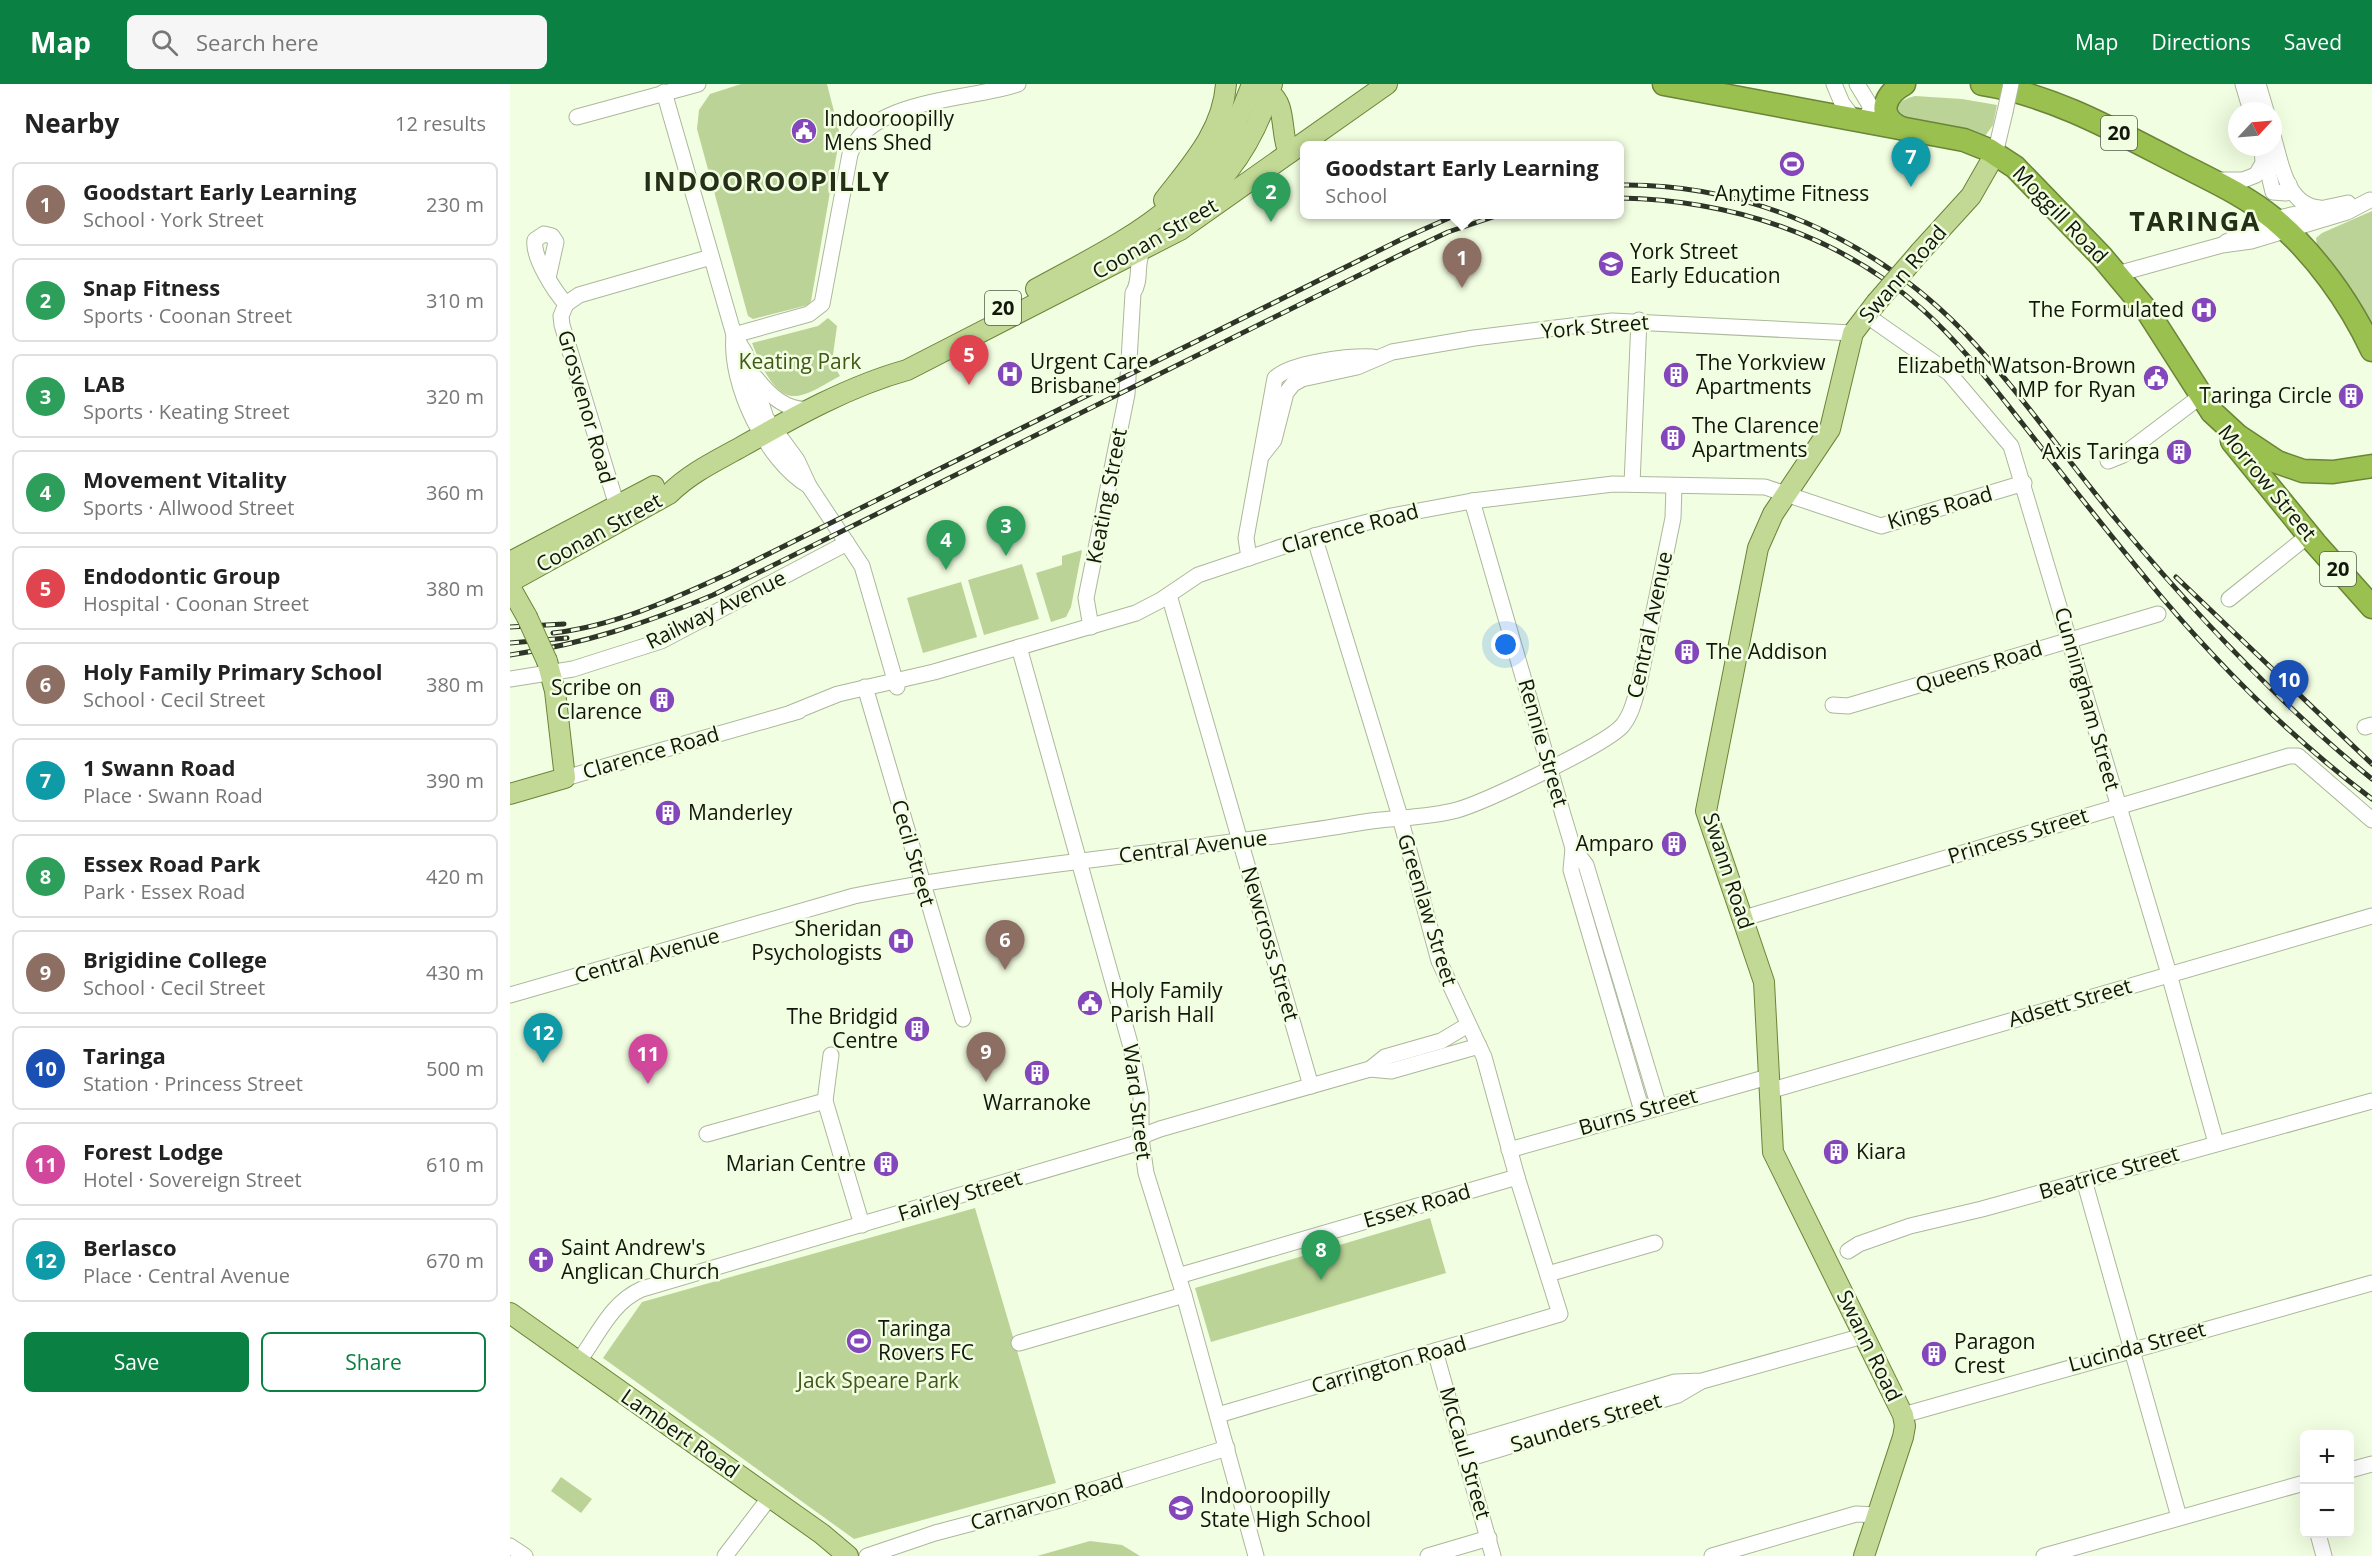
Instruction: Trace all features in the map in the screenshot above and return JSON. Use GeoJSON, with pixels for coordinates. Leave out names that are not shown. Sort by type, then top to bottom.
{"type":"FeatureCollection","features":[{"type":"Feature","properties":{"kind":"highway","name":"Moggill Road"},"geometry":{"type":"LineString","coordinates":[[1664,84],[1964,141],[1995,154],[2018,170],[2117,274],[2148,312],[2206,404],[2245,442],[2291,468],[2320,473],[2372,466]]}},
{"type":"Feature","properties":{"kind":"highway"},"geometry":{"type":"LineString","coordinates":[[1901,128],[1890,119],[1886,104],[1889,95],[1904,84]]}},
{"type":"Feature","properties":{"kind":"highway","name":"20"},"geometry":{"type":"LineString","coordinates":[[1982,84],[2023,92],[2064,107],[2212,180],[2280,225],[2337,289],[2372,350]]}},
{"type":"Feature","properties":{"kind":"highway","name":"Morrow Street"},"geometry":{"type":"LineString","coordinates":[[2206,404],[2247,461],[2372,607]]}},
{"type":"Feature","properties":{"kind":"main road"},"geometry":{"type":"LineString","coordinates":[[1156,219],[1160,205],[1197,159],[1213,130],[1223,107],[1226,84]]}},
{"type":"Feature","properties":{"kind":"main road","name":"Coonan Street"},"geometry":{"type":"LineString","coordinates":[[1306,141],[1388,84]]}},
{"type":"Feature","properties":{"kind":"main road"},"geometry":{"type":"LineString","coordinates":[[1264,87],[1275,96],[1279,105],[1283,138],[1289,153]]}},
{"type":"Feature","properties":{"kind":"main road","name":"Coonan Street"},"geometry":{"type":"LineString","coordinates":[[880,377],[902,360],[977,322],[1120,243],[1156,219],[1194,185],[1219,154],[1241,114],[1264,87]]}},
{"type":"Feature","properties":{"kind":"main road","name":"Coonan Street"},"geometry":{"type":"LineString","coordinates":[[1037,303],[1046,294],[1161,229],[1219,184],[1241,155],[1264,87]]}},
{"type":"Feature","properties":{"kind":"main road","name":"Coonan Street"},"geometry":{"type":"LineString","coordinates":[[510,582],[669,494],[684,479],[768,432],[880,377],[907,370],[1180,230],[1300,145]]}},
{"type":"Feature","properties":{"kind":"main road","name":"Swann Road"},"geometry":{"type":"LineString","coordinates":[[1864,1556],[1903,1437],[1905,1426],[1903,1415],[1776,1159],[1772,1141],[1768,1084],[1764,982],[1744,918],[1707,816],[1706,806],[1754,562],[1766,527],[1830,429],[1853,333],[1920,252],[1971,196],[1995,154]]}},
{"type":"Feature","properties":{"kind":"main road","name":"Coonan Street"},"geometry":{"type":"LineString","coordinates":[[510,562],[662,482],[684,479]]}},
{"type":"Feature","properties":{"kind":"main road"},"geometry":{"type":"LineString","coordinates":[[510,587],[518,615],[535,636],[548,667],[565,778]]}},
{"type":"Feature","properties":{"kind":"main road","name":"Clarence Road"},"geometry":{"type":"LineString","coordinates":[[510,794],[565,778]]}},
{"type":"Feature","properties":{"kind":"main road"},"geometry":{"type":"LineString","coordinates":[[510,1304],[510,1313]]}},
{"type":"Feature","properties":{"kind":"main road","name":"Lambert Road"},"geometry":{"type":"LineString","coordinates":[[510,1313],[822,1534],[848,1556]]}},
{"type":"Feature","properties":{"kind":"street"},"geometry":{"type":"LineString","coordinates":[[577,117],[668,88],[698,84]]}},
{"type":"Feature","properties":{"kind":"street"},"geometry":{"type":"LineString","coordinates":[[734,335],[806,315],[822,304],[850,154],[855,144],[867,131],[909,106],[1018,84]]}},
{"type":"Feature","properties":{"kind":"street"},"geometry":{"type":"LineString","coordinates":[[1834,84],[1842,103],[1859,120],[1871,107],[1857,84]]}},
{"type":"Feature","properties":{"kind":"street"},"geometry":{"type":"LineString","coordinates":[[1995,154],[2011,84]]}},
{"type":"Feature","properties":{"kind":"street"},"geometry":{"type":"LineString","coordinates":[[2243,84],[2248,102]]}},
{"type":"Feature","properties":{"kind":"street"},"geometry":{"type":"LineString","coordinates":[[2258,84],[2263,102]]}},
{"type":"Feature","properties":{"kind":"street"},"geometry":{"type":"LineString","coordinates":[[668,88],[711,257],[734,335],[763,386],[783,404],[801,410],[816,408]]}},
{"type":"Feature","properties":{"kind":"street"},"geometry":{"type":"LineString","coordinates":[[2212,180],[2253,177],[2262,166],[2262,156]]}},
{"type":"Feature","properties":{"kind":"street"},"geometry":{"type":"LineString","coordinates":[[2264,156],[2272,191],[2284,194],[2289,190],[2289,184]]}},
{"type":"Feature","properties":{"kind":"street"},"geometry":{"type":"LineString","coordinates":[[2280,156],[2289,184],[2298,199],[2311,207],[2322,208]]}},
{"type":"Feature","properties":{"kind":"street"},"geometry":{"type":"LineString","coordinates":[[2280,225],[2347,212],[2371,200]]}},
{"type":"Feature","properties":{"kind":"street"},"geometry":{"type":"LineString","coordinates":[[2117,274],[2222,245],[2322,208],[2371,200]]}},
{"type":"Feature","properties":{"kind":"street","name":"Keating Street"},"geometry":{"type":"LineString","coordinates":[[1091,627],[1086,598],[1127,394],[1133,292],[1137,287],[1140,256],[1143,250]]}},
{"type":"Feature","properties":{"kind":"street"},"geometry":{"type":"LineString","coordinates":[[566,304],[576,296],[711,257]]}},
{"type":"Feature","properties":{"kind":"street"},"geometry":{"type":"LineString","coordinates":[[1111,266],[1127,275],[1133,292]]}},
{"type":"Feature","properties":{"kind":"street","name":"Grosvenor Road"},"geometry":{"type":"LineString","coordinates":[[549,278],[555,292],[566,304],[561,322],[617,506]]}},
{"type":"Feature","properties":{"kind":"street","name":"Cunningham Street"},"geometry":{"type":"LineString","coordinates":[[1871,309],[1949,373],[2006,438],[2024,483],[2169,974],[2216,1143]]}},
{"type":"Feature","properties":{"kind":"street"},"geometry":{"type":"LineString","coordinates":[[1632,484],[1639,320]]}},
{"type":"Feature","properties":{"kind":"street","name":"York Street"},"geometry":{"type":"LineString","coordinates":[[1249,558],[1246,538],[1263,454],[1262,442],[1272,384],[1280,373],[1291,368],[1356,356],[1376,357],[1474,338],[1612,321],[1639,320],[1853,333]]}},
{"type":"Feature","properties":{"kind":"street"},"geometry":{"type":"LineString","coordinates":[[734,335],[734,356],[753,422],[768,432],[797,460],[809,486],[865,574],[896,683]]}},
{"type":"Feature","properties":{"kind":"street"},"geometry":{"type":"LineString","coordinates":[[748,362],[765,413],[768,432]]}},
{"type":"Feature","properties":{"kind":"street"},"geometry":{"type":"LineString","coordinates":[[2108,461],[2123,455],[2206,404]]}},
{"type":"Feature","properties":{"kind":"street","name":"Kings Road"},"geometry":{"type":"LineString","coordinates":[[1788,494],[1881,526],[2024,483]]}},
{"type":"Feature","properties":{"kind":"street","name":"Clarence Road"},"geometry":{"type":"LineString","coordinates":[[565,778],[792,713],[830,706],[866,691],[1140,612],[1198,575],[1314,536],[1380,518],[1472,501],[1580,486],[1632,484],[1766,487],[1788,494]]}},
{"type":"Feature","properties":{"kind":"street","name":"Central Avenue"},"geometry":{"type":"LineString","coordinates":[[510,994],[854,896],[922,883],[1240,842],[1460,809],[1550,767],[1611,735],[1623,724],[1631,710],[1673,518],[1674,486]]}},
{"type":"Feature","properties":{"kind":"street","name":"Rennie Street"},"geometry":{"type":"LineString","coordinates":[[1472,501],[1573,848],[1571,870],[1642,1111]]}},
{"type":"Feature","properties":{"kind":"street","name":"Greenlaw Street"},"geometry":{"type":"LineString","coordinates":[[1314,536],[1400,818],[1439,961],[1479,1046],[1560,1314]]}},
{"type":"Feature","properties":{"kind":"street"},"geometry":{"type":"LineString","coordinates":[[2229,599],[2309,536]]}},
{"type":"Feature","properties":{"kind":"street"},"geometry":{"type":"LineString","coordinates":[[510,548],[528,548],[547,542]]}},
{"type":"Feature","properties":{"kind":"street","name":"Railway Avenue"},"geometry":{"type":"LineString","coordinates":[[510,679],[548,667],[582,667],[675,634],[847,543]]}},
{"type":"Feature","properties":{"kind":"street","name":"Newcross Street"},"geometry":{"type":"LineString","coordinates":[[1169,595],[1311,1086]]}},
{"type":"Feature","properties":{"kind":"street","name":"Queens Road"},"geometry":{"type":"LineString","coordinates":[[1833,705],[1848,706],[2158,614]]}},
{"type":"Feature","properties":{"kind":"street","name":"Ward Street"},"geometry":{"type":"LineString","coordinates":[[1019,647],[1135,1061],[1141,1097],[1141,1138],[1146,1173],[1184,1295],[1256,1556]]}},
{"type":"Feature","properties":{"kind":"street","name":"Cecil Street"},"geometry":{"type":"LineString","coordinates":[[866,691],[963,1019]]}},
{"type":"Feature","properties":{"kind":"street","name":"Princess Street"},"geometry":{"type":"LineString","coordinates":[[1744,918],[2294,755],[2372,820]]}},
{"type":"Feature","properties":{"kind":"street","name":"Rennie Street"},"geometry":{"type":"LineString","coordinates":[[1573,848],[1587,865],[1659,1107]]}},
{"type":"Feature","properties":{"kind":"street","name":"Adsett Street"},"geometry":{"type":"LineString","coordinates":[[1768,1084],[2372,916]]}},
{"type":"Feature","properties":{"kind":"street","name":"Fairley Street"},"geometry":{"type":"LineString","coordinates":[[1370,1069],[1385,1057],[1441,1041],[1468,1025]]}},
{"type":"Feature","properties":{"kind":"street","name":"Fairley Street"},"geometry":{"type":"LineString","coordinates":[[578,1362],[612,1312],[636,1292],[1134,1144],[1160,1129],[1370,1069],[1391,1071],[1479,1046]]}},
{"type":"Feature","properties":{"kind":"street"},"geometry":{"type":"LineString","coordinates":[[831,1055],[825,1101],[862,1225]]}},
{"type":"Feature","properties":{"kind":"street","name":"Burns Street"},"geometry":{"type":"LineString","coordinates":[[1509,1150],[1642,1111],[1768,1084]]}},
{"type":"Feature","properties":{"kind":"street"},"geometry":{"type":"LineString","coordinates":[[707,1134],[825,1101]]}},
{"type":"Feature","properties":{"kind":"street","name":"Beatrice Street"},"geometry":{"type":"LineString","coordinates":[[1853,1247],[1910,1226],[2372,1101]]}},
{"type":"Feature","properties":{"kind":"street","name":"Essex Road"},"geometry":{"type":"LineString","coordinates":[[1178,1276],[1517,1177]]}},
{"type":"Feature","properties":{"kind":"street"},"geometry":{"type":"LineString","coordinates":[[2084,1180],[2179,1517]]}},
{"type":"Feature","properties":{"kind":"street"},"geometry":{"type":"LineString","coordinates":[[1548,1274],[1655,1243]]}},
{"type":"Feature","properties":{"kind":"street","name":"Lucinda Street"},"geometry":{"type":"LineString","coordinates":[[1903,1415],[2133,1348],[2372,1283]]}},
{"type":"Feature","properties":{"kind":"street"},"geometry":{"type":"LineString","coordinates":[[1019,1343],[1184,1295]]}},
{"type":"Feature","properties":{"kind":"street","name":"Carrington Road"},"geometry":{"type":"LineString","coordinates":[[1218,1415],[1560,1314]]}},
{"type":"Feature","properties":{"kind":"street","name":"Saunders Street"},"geometry":{"type":"LineString","coordinates":[[1465,1452],[1675,1382],[1702,1381],[1863,1335]]}},
{"type":"Feature","properties":{"kind":"street","name":"McCaul Street"},"geometry":{"type":"LineString","coordinates":[[1435,1351],[1493,1556]]}},
{"type":"Feature","properties":{"kind":"street","name":"Carnarvon Road"},"geometry":{"type":"LineString","coordinates":[[867,1556],[935,1533],[1060,1500],[1227,1448]]}},
{"type":"Feature","properties":{"kind":"street"},"geometry":{"type":"LineString","coordinates":[[2354,1469],[2372,1464]]}},
{"type":"Feature","properties":{"kind":"street"},"geometry":{"type":"LineString","coordinates":[[2044,1556],[2300,1485]]}},
{"type":"Feature","properties":{"kind":"street"},"geometry":{"type":"LineString","coordinates":[[725,1556],[770,1497]]}},
{"type":"Feature","properties":{"kind":"street"},"geometry":{"type":"LineString","coordinates":[[1712,1556],[1856,1514],[1878,1515]]}},
{"type":"Feature","properties":{"kind":"street"},"geometry":{"type":"LineString","coordinates":[[1428,1556],[1489,1538]]}},
{"type":"Feature","properties":{"kind":"street"},"geometry":{"type":"LineString","coordinates":[[2320,1538],[2325,1556]]}},
{"type":"Feature","properties":{"kind":"street"},"geometry":{"type":"LineString","coordinates":[[510,1546],[525,1556]]}},
{"type":"Feature","properties":{"kind":"green space","name":"Keating Park"},"geometry":{"type":"Polygon","coordinates":[[[741,84],[827,84],[840,135],[811,301],[808,305],[753,319],[748,316],[697,129],[699,110],[710,94],[741,84]]]}},
{"type":"Feature","properties":{"kind":"green space"},"geometry":{"type":"Polygon","coordinates":[[[1915,96],[1962,99],[1997,105],[1993,125],[1985,136],[1904,119],[1891,104],[1915,96]]]}},
{"type":"Feature","properties":{"kind":"green space"},"geometry":{"type":"Polygon","coordinates":[[[2372,211],[2372,325],[2317,245],[2316,238],[2322,233],[2372,211]]]}},
{"type":"Feature","properties":{"kind":"green space","name":"Keating Park"},"geometry":{"type":"Polygon","coordinates":[[[828,318],[837,326],[832,362],[840,376],[801,395],[788,395],[780,391],[768,377],[752,343],[818,326],[828,318]]]}},
{"type":"Feature","properties":{"kind":"green space"},"geometry":{"type":"Polygon","coordinates":[[[1082,550],[1071,607],[1066,617],[1051,622],[1036,573],[1062,565],[1062,556],[1082,550]]]}},
{"type":"Feature","properties":{"kind":"green space"},"geometry":{"type":"Polygon","coordinates":[[[1022,564],[1039,619],[984,635],[968,580],[1022,564]]]}},
{"type":"Feature","properties":{"kind":"green space"},"geometry":{"type":"Polygon","coordinates":[[[961,582],[977,637],[923,653],[907,598],[961,582]]]}},
{"type":"Feature","properties":{"kind":"green space","name":"Jack Speare Park"},"geometry":{"type":"Polygon","coordinates":[[[975,1208],[1056,1483],[854,1539],[603,1358],[642,1302],[975,1208]]]}},
{"type":"Feature","properties":{"kind":"green space"},"geometry":{"type":"Polygon","coordinates":[[[1430,1218],[1446,1273],[1211,1342],[1195,1288],[1430,1218]]]}},
{"type":"Feature","properties":{"kind":"green space"},"geometry":{"type":"Polygon","coordinates":[[[561,1477],[592,1499],[581,1513],[551,1491],[561,1477]]]}},
{"type":"Feature","properties":{"kind":"green space"},"geometry":{"type":"Polygon","coordinates":[[[1090,1541],[1122,1545],[1140,1556],[1037,1556],[1090,1541]]]}},
{"type":"Feature","properties":{"kind":"railway"},"geometry":{"type":"LineString","coordinates":[[1624,185],[1668,187],[1715,194],[1761,206],[1806,223],[1849,244],[1890,269],[1928,298],[1984,354],[2120,524],[2209,625],[2272,690],[2372,779]]}},
{"type":"Feature","properties":{"kind":"railway"},"geometry":{"type":"LineString","coordinates":[[1624,198],[1661,200],[1702,206],[1782,227],[1820,242],[1856,261],[1891,284],[1937,323],[1962,350],[2144,576],[2223,666],[2280,722],[2372,799]]}},
{"type":"Feature","properties":{"kind":"railway"},"geometry":{"type":"LineString","coordinates":[[553,633],[600,624],[645,610],[732,572],[1402,239],[1447,219]]}},
{"type":"Feature","properties":{"kind":"railway"},"geometry":{"type":"LineString","coordinates":[[510,655],[564,645],[613,632],[713,595],[1410,250],[1448,232],[1487,219]]}},
{"type":"Feature","properties":{"kind":"railway"},"geometry":{"type":"LineString","coordinates":[[2176,577],[2372,764]]}},
{"type":"Feature","properties":{"kind":"railway"},"geometry":{"type":"LineString","coordinates":[[510,627],[564,624]]}},
{"type":"Feature","properties":{"kind":"railway"},"geometry":{"type":"LineString","coordinates":[[510,643],[567,638]]}},
{"type":"Feature","properties":{"kind":"place","name":"Indooroopilly Mens Shed"},"geometry":{"type":"Point","coordinates":[804,131]}},
{"type":"Feature","properties":{"kind":"place","name":"Anytime Fitness"},"geometry":{"type":"Point","coordinates":[1792,164]}},
{"type":"Feature","properties":{"kind":"place","name":"1 Swann Road"},"geometry":{"type":"Point","coordinates":[1911,187]}},
{"type":"Feature","properties":{"kind":"place","name":"Snap Fitness"},"geometry":{"type":"Point","coordinates":[1271,222]}},
{"type":"Feature","properties":{"kind":"place","name":"York Street Early Education"},"geometry":{"type":"Point","coordinates":[1611,264]}},
{"type":"Feature","properties":{"kind":"place","name":"Goodstart Early Learning"},"geometry":{"type":"Point","coordinates":[1462,288]}},
{"type":"Feature","properties":{"kind":"place","name":"The Formulated"},"geometry":{"type":"Point","coordinates":[2204,310]}},
{"type":"Feature","properties":{"kind":"place","name":"Urgent Care Brisbane"},"geometry":{"type":"Point","coordinates":[1010,374]}},
{"type":"Feature","properties":{"kind":"place","name":"The Yorkview Apartments"},"geometry":{"type":"Point","coordinates":[1676,375]}},
{"type":"Feature","properties":{"kind":"place","name":"Elizabeth Watson-Brown MP for Ryan"},"geometry":{"type":"Point","coordinates":[2156,378]}},
{"type":"Feature","properties":{"kind":"place","name":"Endodontic Group"},"geometry":{"type":"Point","coordinates":[969,385]}},
{"type":"Feature","properties":{"kind":"place","name":"Taringa Circle"},"geometry":{"type":"Point","coordinates":[2351,396]}},
{"type":"Feature","properties":{"kind":"place","name":"The Clarence Apartments"},"geometry":{"type":"Point","coordinates":[1673,438]}},
{"type":"Feature","properties":{"kind":"place","name":"Axis Taringa"},"geometry":{"type":"Point","coordinates":[2179,452]}},
{"type":"Feature","properties":{"kind":"place","name":"LAB"},"geometry":{"type":"Point","coordinates":[1006,556]}},
{"type":"Feature","properties":{"kind":"place","name":"Movement Vitality"},"geometry":{"type":"Point","coordinates":[946,570]}},
{"type":"Feature","properties":{"kind":"place","name":"The Addison"},"geometry":{"type":"Point","coordinates":[1687,652]}},
{"type":"Feature","properties":{"kind":"place","name":"Scribe on Clarence"},"geometry":{"type":"Point","coordinates":[662,700]}},
{"type":"Feature","properties":{"kind":"place","name":"Taringa"},"geometry":{"type":"Point","coordinates":[2289,710]}},
{"type":"Feature","properties":{"kind":"place","name":"Manderley"},"geometry":{"type":"Point","coordinates":[668,813]}},
{"type":"Feature","properties":{"kind":"place","name":"Amparo"},"geometry":{"type":"Point","coordinates":[1674,844]}},
{"type":"Feature","properties":{"kind":"place","name":"Sheridan Psychologists"},"geometry":{"type":"Point","coordinates":[901,941]}},
{"type":"Feature","properties":{"kind":"place","name":"Holy Family Primary School"},"geometry":{"type":"Point","coordinates":[1005,970]}},
{"type":"Feature","properties":{"kind":"place","name":"Holy Family Parish Hall"},"geometry":{"type":"Point","coordinates":[1090,1003]}},
{"type":"Feature","properties":{"kind":"place","name":"The Bridgid Centre"},"geometry":{"type":"Point","coordinates":[917,1029]}},
{"type":"Feature","properties":{"kind":"place","name":"Berlasco"},"geometry":{"type":"Point","coordinates":[543,1063]}},
{"type":"Feature","properties":{"kind":"place","name":"Warranoke"},"geometry":{"type":"Point","coordinates":[1037,1073]}},
{"type":"Feature","properties":{"kind":"place","name":"Brigidine College"},"geometry":{"type":"Point","coordinates":[986,1082]}},
{"type":"Feature","properties":{"kind":"place","name":"Forest Lodge"},"geometry":{"type":"Point","coordinates":[648,1084]}},
{"type":"Feature","properties":{"kind":"place","name":"Kiara"},"geometry":{"type":"Point","coordinates":[1836,1152]}},
{"type":"Feature","properties":{"kind":"place","name":"Marian Centre"},"geometry":{"type":"Point","coordinates":[886,1164]}},
{"type":"Feature","properties":{"kind":"place","name":"Saint Andrew's Anglican Church"},"geometry":{"type":"Point","coordinates":[541,1260]}},
{"type":"Feature","properties":{"kind":"place","name":"Essex Road Park"},"geometry":{"type":"Point","coordinates":[1321,1280]}},
{"type":"Feature","properties":{"kind":"place","name":"Taringa Rovers FC"},"geometry":{"type":"Point","coordinates":[859,1341]}},
{"type":"Feature","properties":{"kind":"place","name":"Paragon Crest"},"geometry":{"type":"Point","coordinates":[1934,1354]}},
{"type":"Feature","properties":{"kind":"place","name":"Indooroopilly State High School"},"geometry":{"type":"Point","coordinates":[1181,1508]}},
{"type":"Feature","properties":{"kind":"district","name":"INDOOROOPILLY"},"geometry":{"type":"Point","coordinates":[767,182]}},
{"type":"Feature","properties":{"kind":"district","name":"TARINGA"},"geometry":{"type":"Point","coordinates":[2195,222]}}]}
